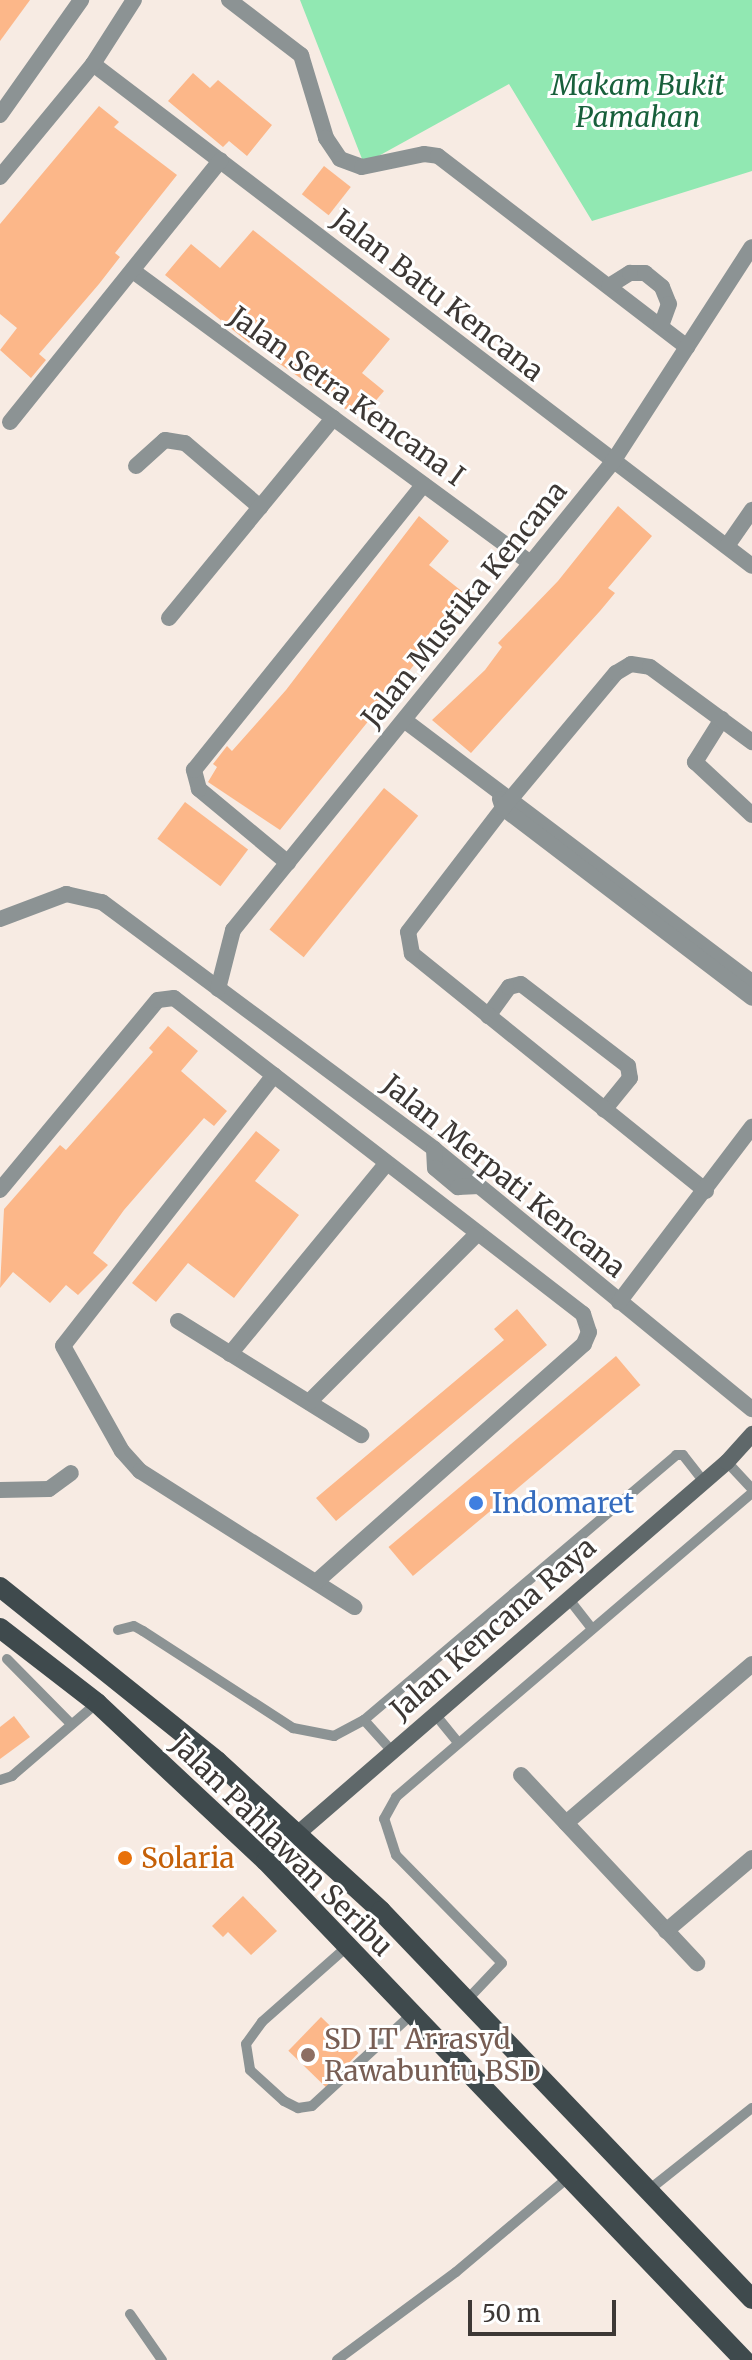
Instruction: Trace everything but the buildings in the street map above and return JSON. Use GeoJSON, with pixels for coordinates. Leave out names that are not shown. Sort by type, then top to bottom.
{"type":"FeatureCollection","features":[{"type":"Feature","properties":{"kind":"main road","name":"Jalan Pahlawan Seribu"},"geometry":{"type":"LineString","coordinates":[[0,1587],[217,1761],[381,1911],[752,2299]]}},
{"type":"Feature","properties":{"kind":"main road","name":"Jalan Pahlawan Seribu"},"geometry":{"type":"LineString","coordinates":[[0,1628],[97,1703],[266,1861],[350,1944],[411,2015],[570,2176],[744,2360]]}},
{"type":"Feature","properties":{"kind":"street"},"geometry":{"type":"LineString","coordinates":[[0,115],[81,0]]}},
{"type":"Feature","properties":{"kind":"street"},"geometry":{"type":"LineString","coordinates":[[0,177],[93,64],[134,0]]}},
{"type":"Feature","properties":{"kind":"street"},"geometry":{"type":"LineString","coordinates":[[229,0],[301,55],[326,138],[340,159],[362,167],[424,154],[438,156],[687,347]]}},
{"type":"Feature","properties":{"kind":"street","name":"Jalan Batu Kencana"},"geometry":{"type":"LineString","coordinates":[[93,64],[612,463],[752,566]]}},
{"type":"Feature","properties":{"kind":"street"},"geometry":{"type":"LineString","coordinates":[[10,422],[221,160]]}},
{"type":"Feature","properties":{"kind":"street","name":"Jalan Mustika Kencana"},"geometry":{"type":"LineString","coordinates":[[218,989],[233,930],[612,463],[752,247]]}},
{"type":"Feature","properties":{"kind":"street","name":"Jalan Setra Kencana I"},"geometry":{"type":"LineString","coordinates":[[133,271],[530,563]]}},
{"type":"Feature","properties":{"kind":"street"},"geometry":{"type":"LineString","coordinates":[[609,286],[630,273],[645,273],[662,287],[669,304],[661,326]]}},
{"type":"Feature","properties":{"kind":"street"},"geometry":{"type":"LineString","coordinates":[[169,618],[333,418]]}},
{"type":"Feature","properties":{"kind":"street"},"geometry":{"type":"LineString","coordinates":[[136,466],[165,440],[185,443],[260,507]]}},
{"type":"Feature","properties":{"kind":"street"},"geometry":{"type":"LineString","coordinates":[[288,863],[199,789],[194,770],[423,485]]}},
{"type":"Feature","properties":{"kind":"street"},"geometry":{"type":"LineString","coordinates":[[727,546],[752,510]]}},
{"type":"Feature","properties":{"kind":"street"},"geometry":{"type":"LineString","coordinates":[[706,1191],[412,954],[407,938],[411,925],[504,799],[616,673],[631,664],[650,667],[752,742]]}},
{"type":"Feature","properties":{"kind":"street"},"geometry":{"type":"LineString","coordinates":[[722,719],[695,762],[752,815]]}},
{"type":"Feature","properties":{"kind":"street"},"geometry":{"type":"LineString","coordinates":[[404,720],[752,998]]}},
{"type":"Feature","properties":{"kind":"street"},"geometry":{"type":"LineString","coordinates":[[504,799],[752,982]]}},
{"type":"Feature","properties":{"kind":"street","name":"Jalan Merpati Kencana"},"geometry":{"type":"LineString","coordinates":[[0,919],[66,894],[84,895],[102,902],[434,1149],[752,1409]]}},
{"type":"Feature","properties":{"kind":"street"},"geometry":{"type":"LineString","coordinates":[[488,1016],[509,987],[521,984],[628,1066],[630,1078],[604,1110]]}},
{"type":"Feature","properties":{"kind":"street"},"geometry":{"type":"LineString","coordinates":[[0,1190],[163,997],[174,998],[476,1235],[583,1314],[589,1332],[584,1344],[316,1582]]}},
{"type":"Feature","properties":{"kind":"street"},"geometry":{"type":"LineString","coordinates":[[274,1075],[63,1346],[122,1451],[140,1471],[354,1607]]}},
{"type":"Feature","properties":{"kind":"street"},"geometry":{"type":"LineString","coordinates":[[619,1302],[752,1127]]}},
{"type":"Feature","properties":{"kind":"street"},"geometry":{"type":"LineString","coordinates":[[434,1149],[432,1163],[446,1177],[465,1189],[479,1186]]}},
{"type":"Feature","properties":{"kind":"street"},"geometry":{"type":"LineString","coordinates":[[230,1354],[386,1164]]}},
{"type":"Feature","properties":{"kind":"street"},"geometry":{"type":"LineString","coordinates":[[430,1198],[446,1177]]}},
{"type":"Feature","properties":{"kind":"street"},"geometry":{"type":"LineString","coordinates":[[309,1402],[476,1235]]}},
{"type":"Feature","properties":{"kind":"street"},"geometry":{"type":"LineString","coordinates":[[178,1321],[361,1435]]}},
{"type":"Feature","properties":{"kind":"street","name":"Jalan Kencana Raya"},"geometry":{"type":"LineString","coordinates":[[266,1861],[295,1832],[727,1462],[752,1434]]}},
{"type":"Feature","properties":{"kind":"street"},"geometry":{"type":"LineString","coordinates":[[0,1490],[49,1489],[71,1473]]}},
{"type":"Feature","properties":{"kind":"street"},"geometry":{"type":"LineString","coordinates":[[566,1823],[752,1664]]}},
{"type":"Feature","properties":{"kind":"street"},"geometry":{"type":"LineString","coordinates":[[521,1775],[697,1963]]}},
{"type":"Feature","properties":{"kind":"street"},"geometry":{"type":"LineString","coordinates":[[666,1931],[752,1858]]}},
{"type":"Feature","properties":{"kind":"lane"},"geometry":{"type":"LineString","coordinates":[[118,1630],[134,1626],[143,1631],[293,1728],[334,1736],[364,1720],[676,1455],[683,1455],[704,1482]]}},
{"type":"Feature","properties":{"kind":"lane"},"geometry":{"type":"LineString","coordinates":[[466,2001],[502,1963],[396,1855],[384,1819],[396,1797],[457,1741],[752,1490],[727,1462]]}},
{"type":"Feature","properties":{"kind":"lane"},"geometry":{"type":"LineString","coordinates":[[568,1598],[592,1629]]}},
{"type":"Feature","properties":{"kind":"lane"},"geometry":{"type":"LineString","coordinates":[[0,1670],[20,1641]]}},
{"type":"Feature","properties":{"kind":"lane"},"geometry":{"type":"LineString","coordinates":[[7,1659],[71,1724]]}},
{"type":"Feature","properties":{"kind":"lane"},"geometry":{"type":"LineString","coordinates":[[0,1780],[12,1776],[97,1703]]}},
{"type":"Feature","properties":{"kind":"lane"},"geometry":{"type":"LineString","coordinates":[[434,1713],[457,1741]]}},
{"type":"Feature","properties":{"kind":"lane"},"geometry":{"type":"LineString","coordinates":[[364,1720],[391,1750]]}},
{"type":"Feature","properties":{"kind":"lane"},"geometry":{"type":"LineString","coordinates":[[350,1944],[262,2022],[246,2044],[250,2070],[284,2101],[298,2108],[312,2106],[411,2015]]}},
{"type":"Feature","properties":{"kind":"lane"},"geometry":{"type":"LineString","coordinates":[[650,2189],[752,2108]]}},
{"type":"Feature","properties":{"kind":"lane"},"geometry":{"type":"LineString","coordinates":[[337,2360],[456,2272],[570,2176]]}},
{"type":"Feature","properties":{"kind":"lane"},"geometry":{"type":"LineString","coordinates":[[130,2314],[162,2360]]}},
{"type":"Feature","properties":{"kind":"green space","name":"Makam Bukit Pamahan"},"geometry":{"type":"Polygon","coordinates":[[[300,0],[752,0],[752,171],[592,221],[509,84],[364,164],[300,0]]]}},
{"type":"Feature","properties":{"kind":"place","name":"Indomaret"},"geometry":{"type":"Point","coordinates":[476,1503]}},
{"type":"Feature","properties":{"kind":"place","name":"Solaria"},"geometry":{"type":"Point","coordinates":[125,1858]}},
{"type":"Feature","properties":{"kind":"place","name":"SD IT Arrasyd Rawabuntu BSD"},"geometry":{"type":"Point","coordinates":[308,2055]}}]}
